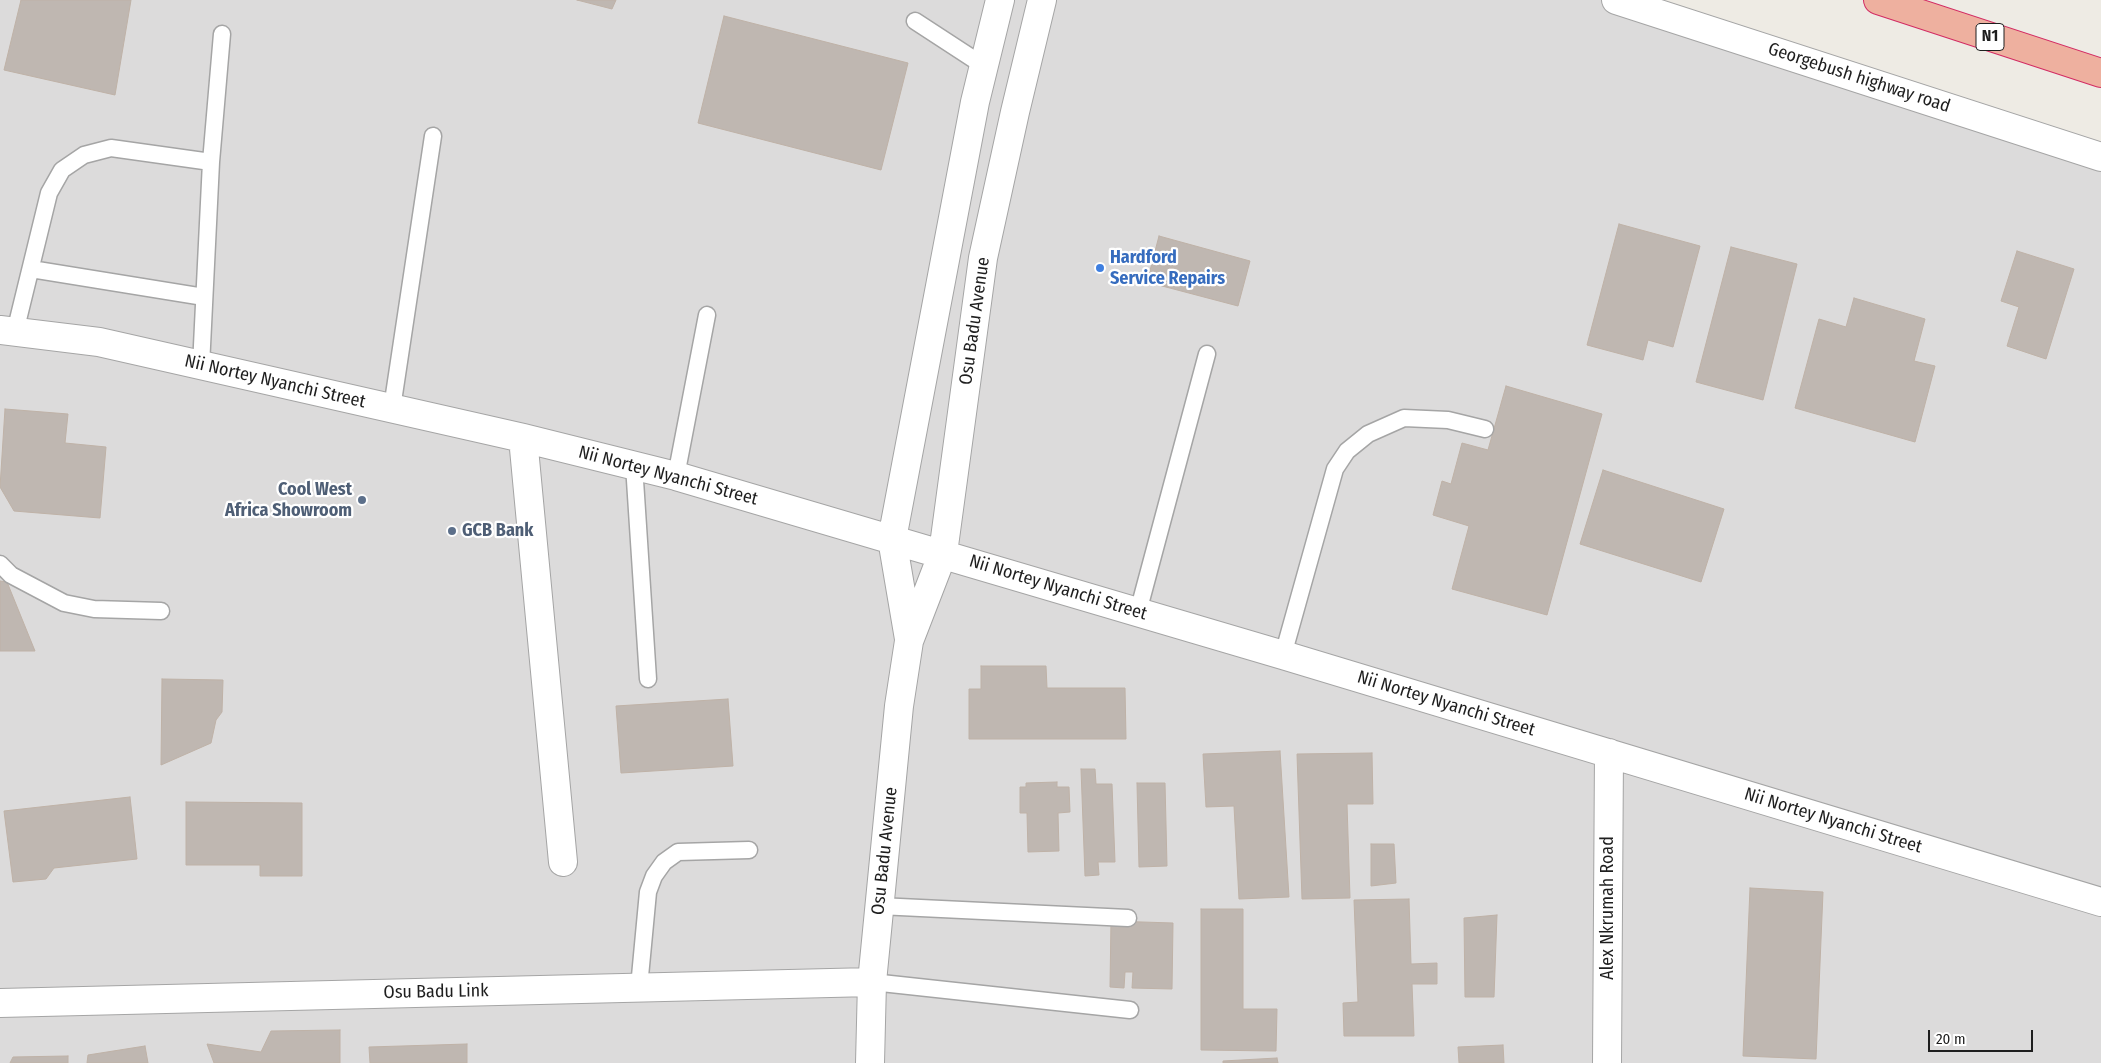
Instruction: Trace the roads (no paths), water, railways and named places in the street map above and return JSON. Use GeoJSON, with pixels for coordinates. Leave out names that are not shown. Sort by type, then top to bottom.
{"type":"FeatureCollection","features":[{"type":"Feature","properties":{"kind":"highway","name":"N1"},"geometry":{"type":"LineString","coordinates":[[1878,0],[2101,73]]}},
{"type":"Feature","properties":{"kind":"street","name":"Osu Badu Avenue"},"geometry":{"type":"LineString","coordinates":[[909,641],[892,539],[973,112],[1000,0]]}},
{"type":"Feature","properties":{"kind":"street","name":"Osu Badu Avenue"},"geometry":{"type":"LineString","coordinates":[[870,1063],[872,982],[899,706],[909,641],[943,553],[984,258],[1014,112],[1042,0]]}},
{"type":"Feature","properties":{"kind":"street","name":"Georgebush highway road"},"geometry":{"type":"LineString","coordinates":[[1616,0],[2101,157]]}},
{"type":"Feature","properties":{"kind":"street","name":"Nii Nortey Nyanchi Street"},"geometry":{"type":"LineString","coordinates":[[8,331],[99,342],[523,438],[676,476],[943,553],[2101,902]]}},
{"type":"Feature","properties":{"kind":"street"},"geometry":{"type":"LineString","coordinates":[[523,438],[563,862]]}},
{"type":"Feature","properties":{"kind":"street","name":"Alex Nkrumah Road"},"geometry":{"type":"LineString","coordinates":[[1607,1063],[1609,753]]}},
{"type":"Feature","properties":{"kind":"street","name":"Osu Badu Link"},"geometry":{"type":"LineString","coordinates":[[0,1003],[872,982]]}},
{"type":"Feature","properties":{"kind":"lane"},"geometry":{"type":"LineString","coordinates":[[915,21],[984,66]]}},
{"type":"Feature","properties":{"kind":"lane"},"geometry":{"type":"LineString","coordinates":[[201,366],[211,162],[222,34]]}},
{"type":"Feature","properties":{"kind":"lane"},"geometry":{"type":"LineString","coordinates":[[392,408],[433,136]]}},
{"type":"Feature","properties":{"kind":"lane"},"geometry":{"type":"LineString","coordinates":[[8,331],[31,269],[49,193],[62,170],[84,155],[111,148],[211,162]]}},
{"type":"Feature","properties":{"kind":"lane"},"geometry":{"type":"LineString","coordinates":[[31,269],[204,297]]}},
{"type":"Feature","properties":{"kind":"lane"},"geometry":{"type":"LineString","coordinates":[[676,476],[708,315]]}},
{"type":"Feature","properties":{"kind":"lane"},"geometry":{"type":"LineString","coordinates":[[1138,612],[1207,354]]}},
{"type":"Feature","properties":{"kind":"lane"},"geometry":{"type":"LineString","coordinates":[[1283,655],[1335,469],[1347,451],[1368,434],[1404,418],[1448,420],[1485,429]]}},
{"type":"Feature","properties":{"kind":"lane"},"geometry":{"type":"LineString","coordinates":[[634,465],[648,679]]}},
{"type":"Feature","properties":{"kind":"lane"},"geometry":{"type":"LineString","coordinates":[[0,564],[11,575],[64,603],[94,609],[161,611]]}},
{"type":"Feature","properties":{"kind":"lane"},"geometry":{"type":"LineString","coordinates":[[639,987],[648,892],[654,876],[664,862],[678,852],[749,850]]}},
{"type":"Feature","properties":{"kind":"lane"},"geometry":{"type":"LineString","coordinates":[[880,906],[1128,918]]}},
{"type":"Feature","properties":{"kind":"lane"},"geometry":{"type":"LineString","coordinates":[[872,982],[1130,1010]]}},
{"type":"Feature","properties":{"kind":"place","name":"Hardford Service Repairs"},"geometry":{"type":"Point","coordinates":[1100,268]}},
{"type":"Feature","properties":{"kind":"place","name":"Cool West Africa Showroom"},"geometry":{"type":"Point","coordinates":[362,500]}},
{"type":"Feature","properties":{"kind":"place","name":"GCB Bank"},"geometry":{"type":"Point","coordinates":[452,531]}}]}
